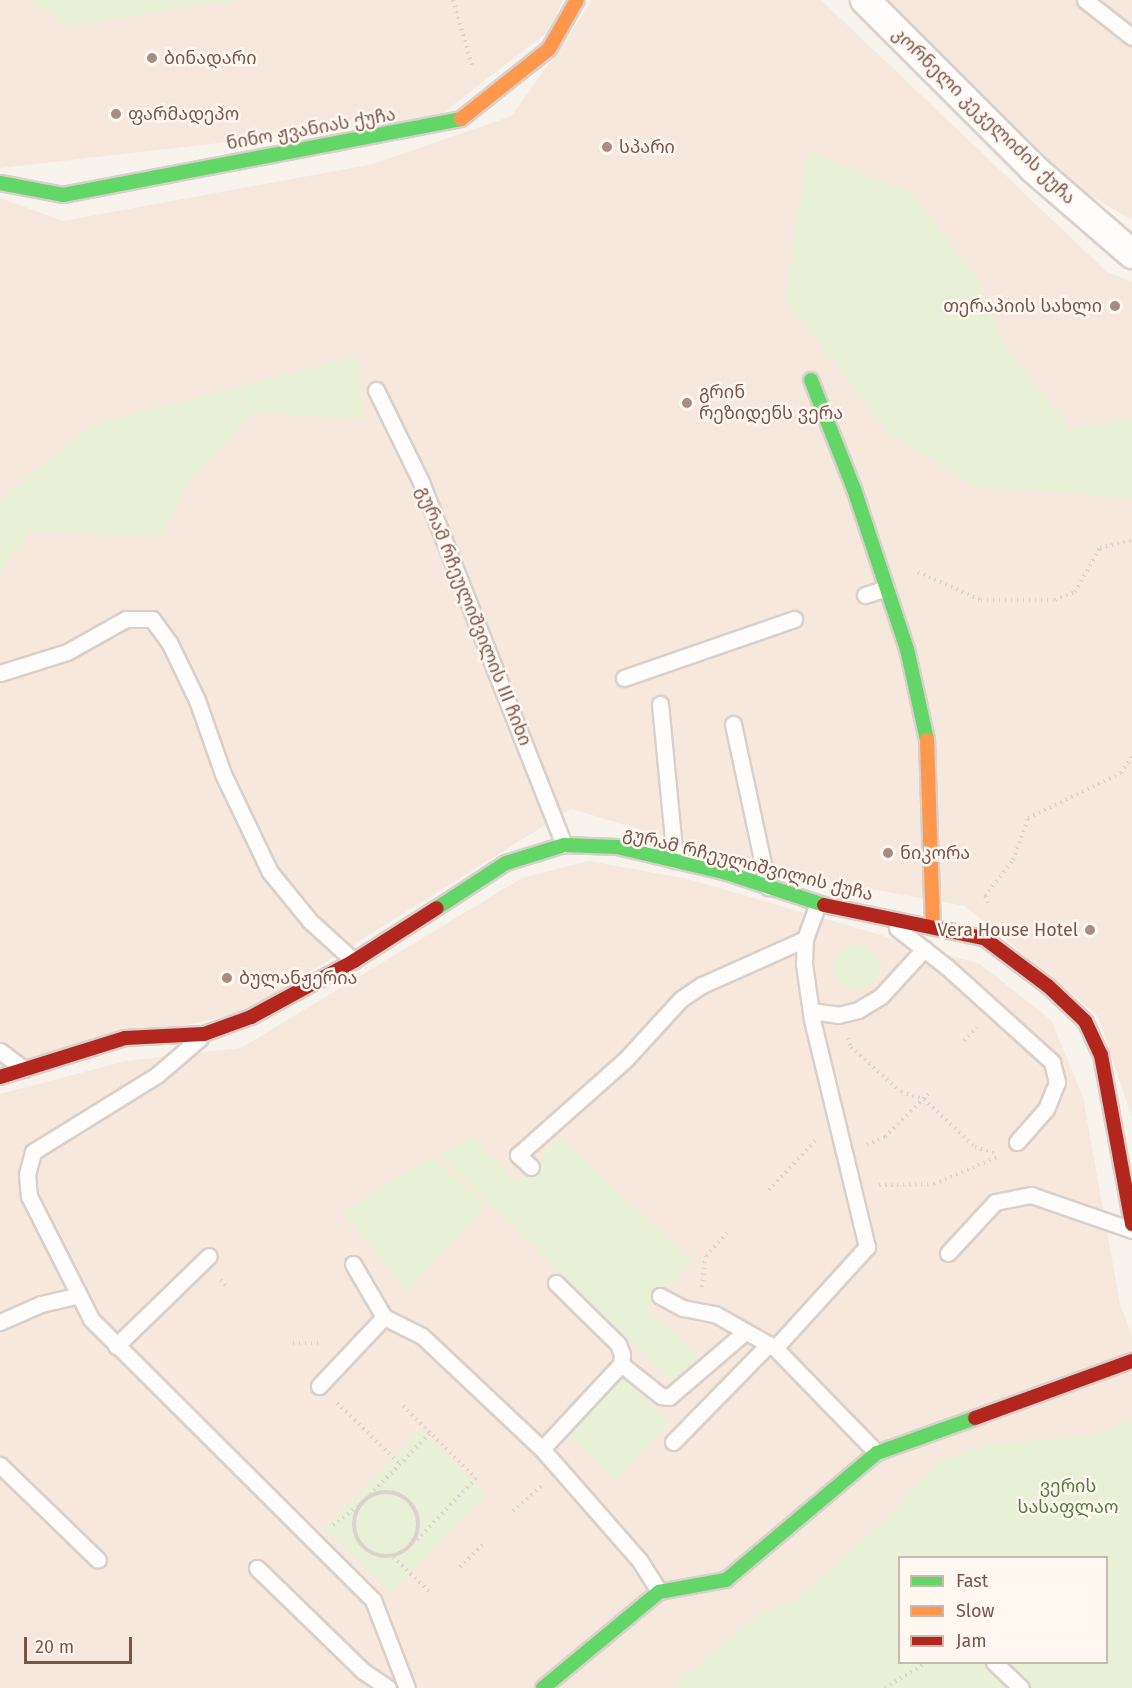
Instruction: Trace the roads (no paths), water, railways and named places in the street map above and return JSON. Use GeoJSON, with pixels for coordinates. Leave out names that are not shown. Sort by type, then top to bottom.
{"type":"FeatureCollection","features":[{"type":"Feature","properties":{"kind":"street","name":"ნინო ჟვანიას ქუჩა"},"geometry":{"type":"LineString","coordinates":[[0,183],[63,195],[272,152],[392,135],[460,120],[483,105],[549,49],[577,0]]}},
{"type":"Feature","properties":{"kind":"street","name":"კორნელი კეკელიძის ქუჩა"},"geometry":{"type":"LineString","coordinates":[[865,0],[1034,169],[1132,254]]}},
{"type":"Feature","properties":{"kind":"street"},"geometry":{"type":"LineString","coordinates":[[811,380],[854,489],[907,649],[928,743],[933,927]]}},
{"type":"Feature","properties":{"kind":"street","name":"გურამ რჩეულიშვილის ქუჩა"},"geometry":{"type":"LineString","coordinates":[[0,1077],[125,1038],[204,1034],[251,1017],[354,960],[506,863],[564,845],[617,847],[675,860],[818,904],[984,938],[1048,986],[1085,1021],[1101,1054],[1132,1224]]}},
{"type":"Feature","properties":{"kind":"street"},"geometry":{"type":"LineString","coordinates":[[543,1688],[659,1592],[726,1580],[877,1453],[1132,1361]]}},
{"type":"Feature","properties":{"kind":"lane"},"geometry":{"type":"LineString","coordinates":[[1084,0],[1132,37]]}},
{"type":"Feature","properties":{"kind":"lane","name":"გურამ რჩეულიშვილის III ჩიხი"},"geometry":{"type":"LineString","coordinates":[[376,390],[421,482],[564,845]]}},
{"type":"Feature","properties":{"kind":"lane"},"geometry":{"type":"LineString","coordinates":[[865,595],[886,588]]}},
{"type":"Feature","properties":{"kind":"lane"},"geometry":{"type":"LineString","coordinates":[[0,673],[67,652],[126,619],[152,619],[169,642],[197,700],[223,774],[270,872],[310,921],[354,960]]}},
{"type":"Feature","properties":{"kind":"lane"},"geometry":{"type":"LineString","coordinates":[[624,678],[794,619]]}},
{"type":"Feature","properties":{"kind":"lane"},"geometry":{"type":"LineString","coordinates":[[660,704],[675,860]]}},
{"type":"Feature","properties":{"kind":"lane"},"geometry":{"type":"LineString","coordinates":[[733,724],[768,887]]}},
{"type":"Feature","properties":{"kind":"lane"},"geometry":{"type":"LineString","coordinates":[[673,1442],[772,1346],[867,1246],[811,1011],[804,964],[805,939],[818,904]]}},
{"type":"Feature","properties":{"kind":"lane"},"geometry":{"type":"LineString","coordinates":[[883,916],[924,949],[1052,1062],[1057,1082],[1046,1109],[1017,1142]]}},
{"type":"Feature","properties":{"kind":"lane"},"geometry":{"type":"LineString","coordinates":[[531,1167],[518,1155],[626,1059],[681,999],[702,985],[805,939]]}},
{"type":"Feature","properties":{"kind":"lane"},"geometry":{"type":"LineString","coordinates":[[811,1011],[838,1015],[858,1010],[881,996],[924,949]]}},
{"type":"Feature","properties":{"kind":"lane"},"geometry":{"type":"LineString","coordinates":[[204,1034],[157,1075],[33,1152],[27,1174],[29,1196],[91,1319],[373,1600],[407,1688]]}},
{"type":"Feature","properties":{"kind":"lane"},"geometry":{"type":"LineString","coordinates":[[0,1051],[25,1069]]}},
{"type":"Feature","properties":{"kind":"lane"},"geometry":{"type":"LineString","coordinates":[[948,1253],[995,1202],[1031,1195],[1132,1230]]}},
{"type":"Feature","properties":{"kind":"lane"},"geometry":{"type":"LineString","coordinates":[[116,1346],[209,1256]]}},
{"type":"Feature","properties":{"kind":"lane"},"geometry":{"type":"LineString","coordinates":[[353,1264],[384,1317],[422,1336],[542,1449],[640,1561],[659,1592]]}},
{"type":"Feature","properties":{"kind":"lane"},"geometry":{"type":"LineString","coordinates":[[542,1449],[621,1365],[622,1354],[618,1344],[556,1283]]}},
{"type":"Feature","properties":{"kind":"lane"},"geometry":{"type":"LineString","coordinates":[[0,1323],[41,1304],[79,1295]]}},
{"type":"Feature","properties":{"kind":"lane"},"geometry":{"type":"LineString","coordinates":[[660,1296],[700,1311],[715,1314],[772,1346],[877,1453]]}},
{"type":"Feature","properties":{"kind":"lane"},"geometry":{"type":"LineString","coordinates":[[319,1386],[384,1317]]}},
{"type":"Feature","properties":{"kind":"lane"},"geometry":{"type":"LineString","coordinates":[[621,1365],[661,1396],[669,1397],[746,1331]]}},
{"type":"Feature","properties":{"kind":"lane"},"geometry":{"type":"LineString","coordinates":[[0,1465],[98,1560]]}},
{"type":"Feature","properties":{"kind":"lane"},"geometry":{"type":"LineString","coordinates":[[257,1568],[363,1671],[388,1688]]}},
{"type":"Feature","properties":{"kind":"lane"},"geometry":{"type":"LineString","coordinates":[[996,1664],[1021,1688]]}},
{"type":"Feature","properties":{"kind":"place","name":"ბინადარი"},"geometry":{"type":"Point","coordinates":[152,58]}},
{"type":"Feature","properties":{"kind":"place","name":"ფარმადეპო"},"geometry":{"type":"Point","coordinates":[116,114]}},
{"type":"Feature","properties":{"kind":"place","name":"სპარი"},"geometry":{"type":"Point","coordinates":[607,147]}},
{"type":"Feature","properties":{"kind":"place","name":"თერაპიის სახლი"},"geometry":{"type":"Point","coordinates":[1115,306]}},
{"type":"Feature","properties":{"kind":"place","name":"გრინ რეზიდენს ვერა"},"geometry":{"type":"Point","coordinates":[687,403]}},
{"type":"Feature","properties":{"kind":"place","name":"ნიკორა"},"geometry":{"type":"Point","coordinates":[888,853]}},
{"type":"Feature","properties":{"kind":"place","name":"Vera House Hotel"},"geometry":{"type":"Point","coordinates":[1090,930]}},
{"type":"Feature","properties":{"kind":"place","name":"ბულანჟერია"},"geometry":{"type":"Point","coordinates":[227,978]}},
{"type":"Feature","properties":{"kind":"park label","name":"ვერის სასაფლაო"},"geometry":{"type":"Point","coordinates":[1068,1497]}}]}
